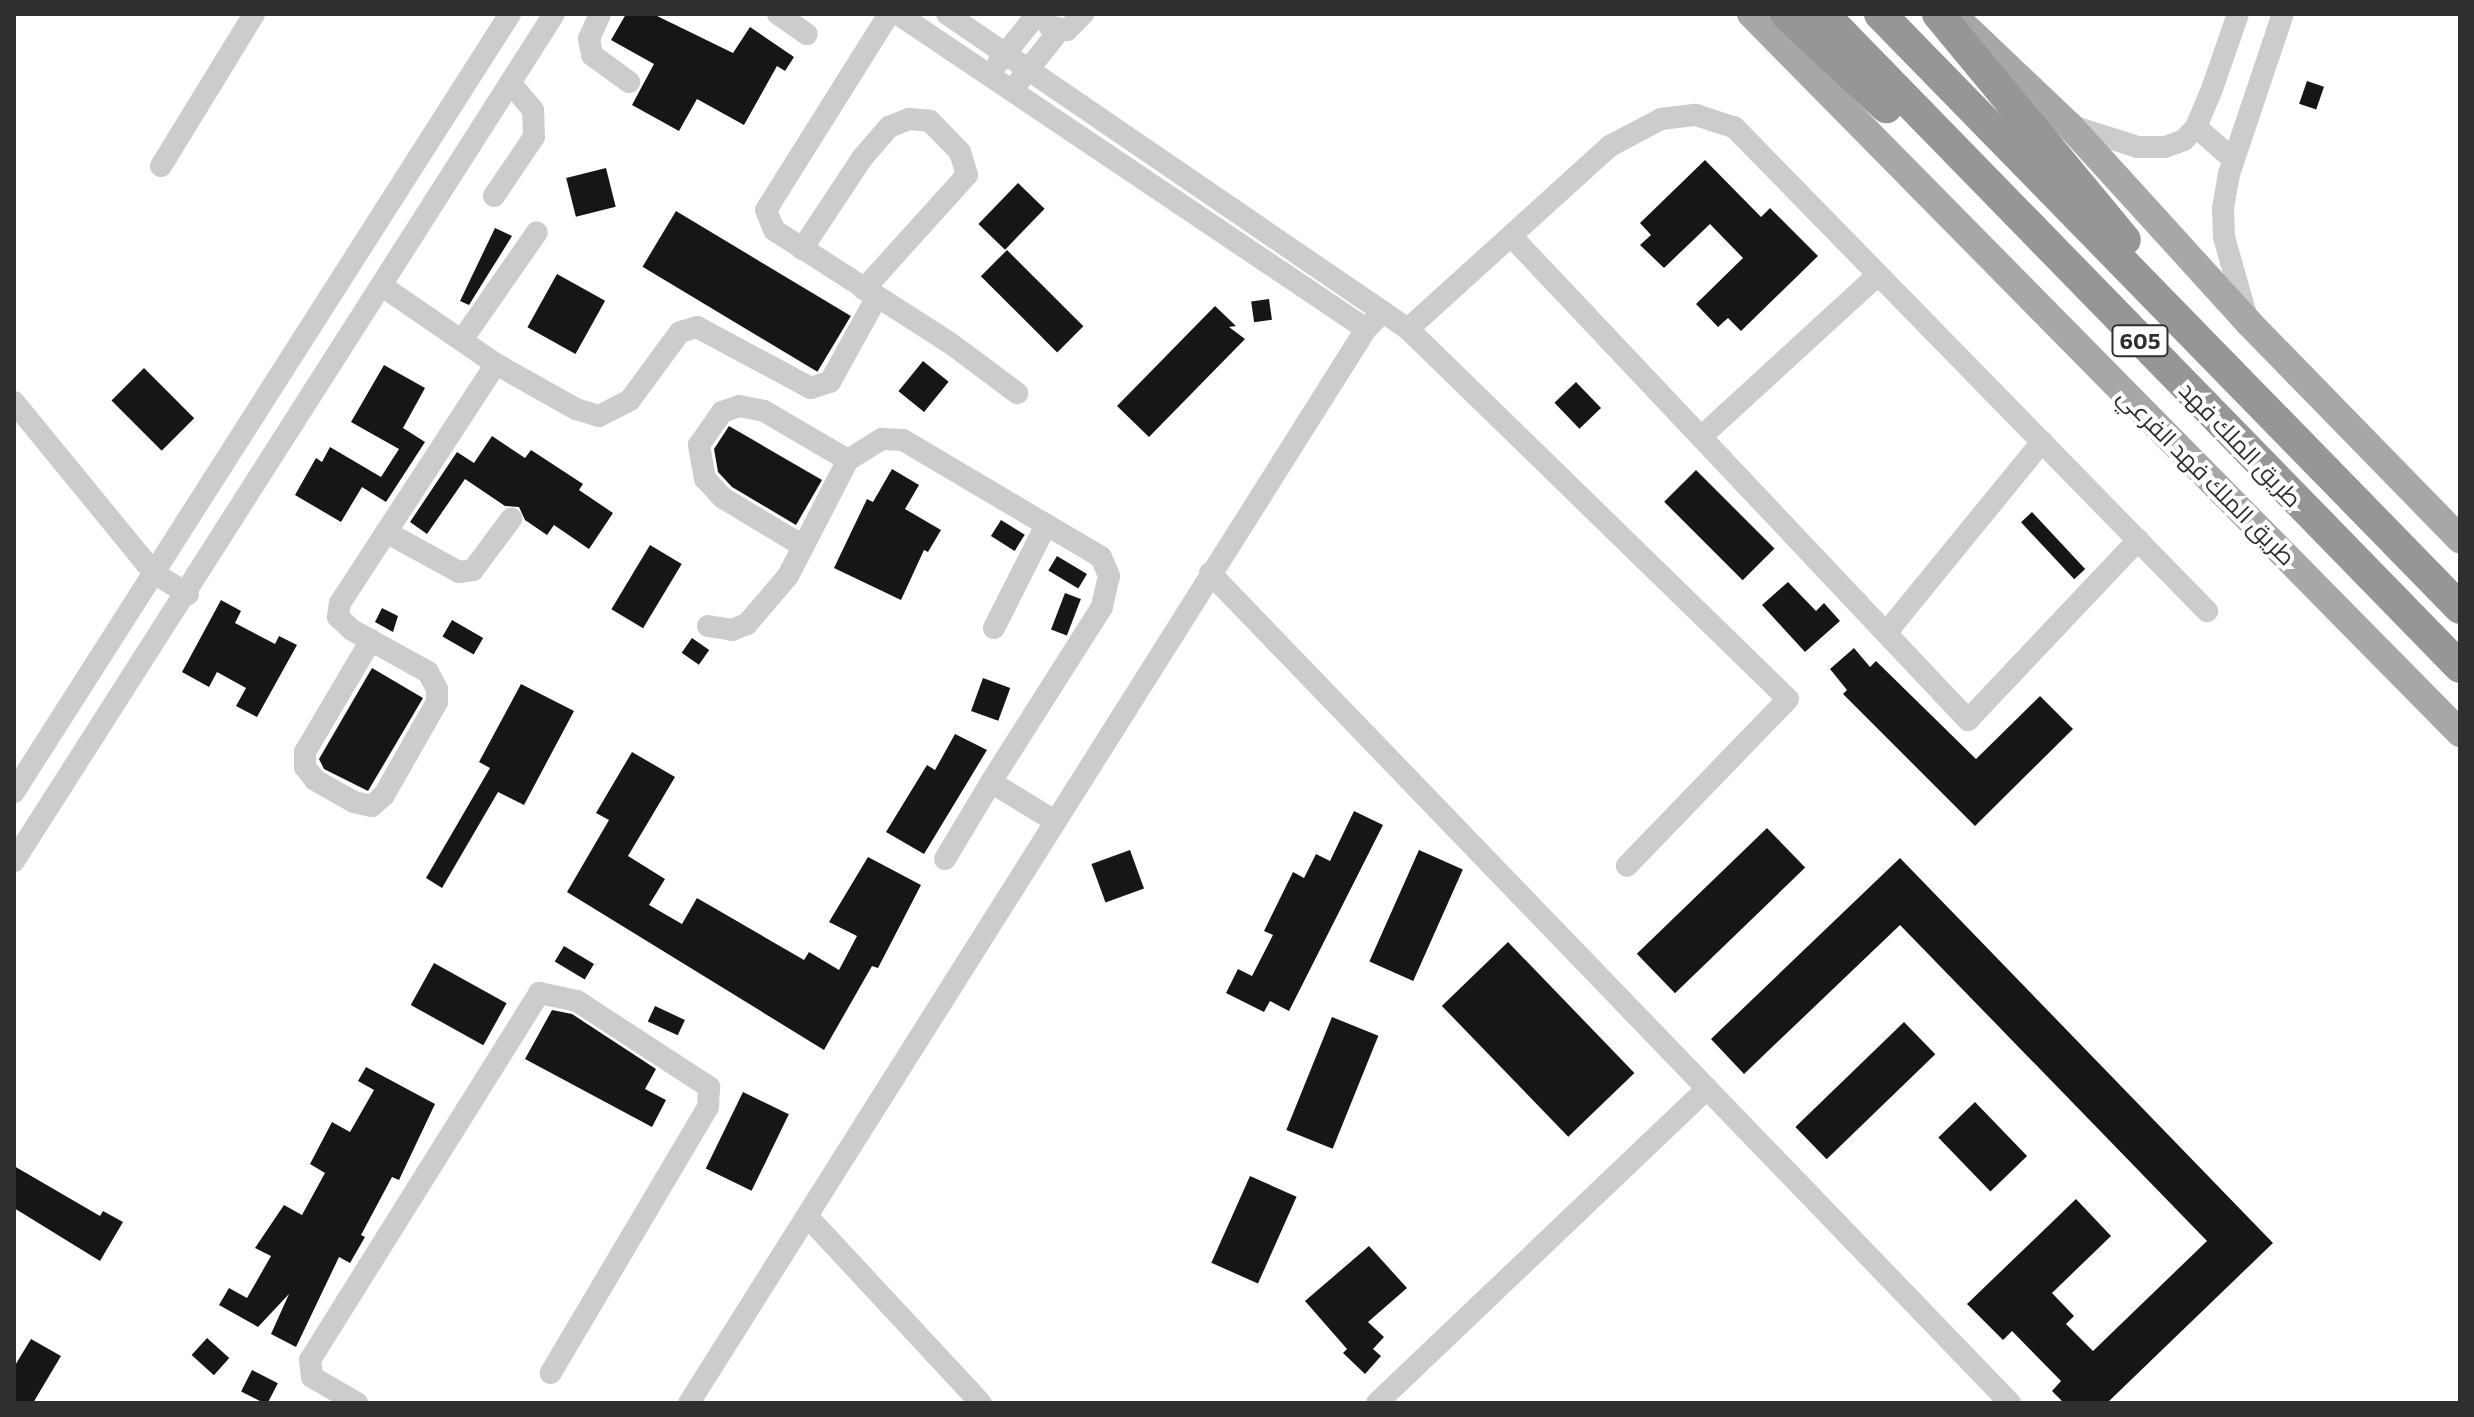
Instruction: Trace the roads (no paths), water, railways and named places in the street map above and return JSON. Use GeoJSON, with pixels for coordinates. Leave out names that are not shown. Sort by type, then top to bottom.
{"type":"FeatureCollection","features":[{"type":"Feature","properties":{"kind":"highway"},"geometry":{"type":"LineString","coordinates":[[1786,14],[2196,399]]}},
{"type":"Feature","properties":{"kind":"highway","name":"طريق الملك فهد"},"geometry":{"type":"LineString","coordinates":[[1823,14],[2460,667]]}},
{"type":"Feature","properties":{"kind":"highway","name":"طريق الملك فهد"},"geometry":{"type":"LineString","coordinates":[[1880,14],[2460,608]]}},
{"type":"Feature","properties":{"kind":"highway"},"geometry":{"type":"LineString","coordinates":[[1938,14],[2273,418]]}},
{"type":"Feature","properties":{"kind":"main road","name":"طريق الملك فهد الفرعي"},"geometry":{"type":"LineString","coordinates":[[1751,14],[2460,733]]}},
{"type":"Feature","properties":{"kind":"main road"},"geometry":{"type":"LineString","coordinates":[[1952,14],[2069,125],[2249,323],[2460,539]]}},
{"type":"Feature","properties":{"kind":"street"},"geometry":{"type":"LineString","coordinates":[[161,166],[254,14]]}},
{"type":"Feature","properties":{"kind":"street"},"geometry":{"type":"LineString","coordinates":[[14,792],[510,14]]}},
{"type":"Feature","properties":{"kind":"street"},"geometry":{"type":"LineString","coordinates":[[14,861],[188,594],[554,14]]}},
{"type":"Feature","properties":{"kind":"street"},"geometry":{"type":"LineString","coordinates":[[600,14],[589,39],[592,55],[629,82]]}},
{"type":"Feature","properties":{"kind":"street"},"geometry":{"type":"LineString","coordinates":[[778,14],[807,34]]}},
{"type":"Feature","properties":{"kind":"street"},"geometry":{"type":"LineString","coordinates":[[889,14],[766,210],[774,230],[1017,393]]}},
{"type":"Feature","properties":{"kind":"street"},"geometry":{"type":"LineString","coordinates":[[898,14],[1366,329]]}},
{"type":"Feature","properties":{"kind":"street"},"geometry":{"type":"LineString","coordinates":[[947,14],[1408,329],[1788,699],[1627,866]]}},
{"type":"Feature","properties":{"kind":"street"},"geometry":{"type":"LineString","coordinates":[[988,74],[1039,14],[1046,24],[1059,31]]}},
{"type":"Feature","properties":{"kind":"street"},"geometry":{"type":"LineString","coordinates":[[1012,91],[1059,31],[1074,27],[1083,14]]}},
{"type":"Feature","properties":{"kind":"street"},"geometry":{"type":"LineString","coordinates":[[2069,125],[2138,147],[2165,147],[2184,140],[2196,127],[2238,14]]}},
{"type":"Feature","properties":{"kind":"street"},"geometry":{"type":"LineString","coordinates":[[2249,323],[2224,237],[2223,208],[2234,160],[2283,14]]}},
{"type":"Feature","properties":{"kind":"street"},"geometry":{"type":"LineString","coordinates":[[494,196],[534,137],[536,122],[533,110],[510,83]]}},
{"type":"Feature","properties":{"kind":"street"},"geometry":{"type":"LineString","coordinates":[[1408,329],[1513,238],[1610,146],[1661,119],[1696,115],[1734,127],[2207,611]]}},
{"type":"Feature","properties":{"kind":"street"},"geometry":{"type":"LineString","coordinates":[[382,286],[496,364],[576,409],[599,416],[630,400],[680,332],[697,327],[811,388],[830,382],[870,293],[967,175],[960,152],[930,121],[909,119],[889,127],[802,249]]}},
{"type":"Feature","properties":{"kind":"street"},"geometry":{"type":"LineString","coordinates":[[2196,127],[2234,160]]}},
{"type":"Feature","properties":{"kind":"street"},"geometry":{"type":"LineString","coordinates":[[462,340],[537,232]]}},
{"type":"Feature","properties":{"kind":"street"},"geometry":{"type":"LineString","coordinates":[[1513,238],[1968,720],[2138,540]]}},
{"type":"Feature","properties":{"kind":"street"},"geometry":{"type":"LineString","coordinates":[[1701,437],[1878,275]]}},
{"type":"Feature","properties":{"kind":"street"},"geometry":{"type":"LineString","coordinates":[[689,1403],[1210,573],[1366,329],[1383,312]]}},
{"type":"Feature","properties":{"kind":"street"},"geometry":{"type":"LineString","coordinates":[[371,640],[305,752],[305,767],[315,780],[354,802],[372,806],[384,795],[437,702],[437,689],[428,672],[371,640],[338,617],[340,603],[496,364]]}},
{"type":"Feature","properties":{"kind":"street"},"geometry":{"type":"LineString","coordinates":[[14,402],[154,573],[188,594]]}},
{"type":"Feature","properties":{"kind":"street"},"geometry":{"type":"LineString","coordinates":[[803,546],[723,498],[705,479],[699,445],[722,412],[739,406],[764,411],[848,460]]}},
{"type":"Feature","properties":{"kind":"street"},"geometry":{"type":"LineString","coordinates":[[708,626],[732,630],[747,624],[788,576],[848,460],[882,439],[903,440],[1101,557],[1109,576],[1102,607],[945,859]]}},
{"type":"Feature","properties":{"kind":"street"},"geometry":{"type":"LineString","coordinates":[[1886,633],[2042,442]]}},
{"type":"Feature","properties":{"kind":"street"},"geometry":{"type":"LineString","coordinates":[[386,532],[459,572],[473,570],[511,519]]}},
{"type":"Feature","properties":{"kind":"street"},"geometry":{"type":"LineString","coordinates":[[994,628],[1046,525]]}},
{"type":"Feature","properties":{"kind":"street"},"geometry":{"type":"LineString","coordinates":[[1210,573],[2010,1403]]}},
{"type":"Feature","properties":{"kind":"street"},"geometry":{"type":"LineString","coordinates":[[991,782],[1053,820]]}},
{"type":"Feature","properties":{"kind":"street"},"geometry":{"type":"LineString","coordinates":[[357,1403],[312,1377],[310,1360],[539,993],[577,1001],[709,1087],[708,1107],[551,1373]]}},
{"type":"Feature","properties":{"kind":"street"},"geometry":{"type":"LineString","coordinates":[[1377,1403],[1707,1089]]}},
{"type":"Feature","properties":{"kind":"street"},"geometry":{"type":"LineString","coordinates":[[807,1216],[981,1403]]}}]}
